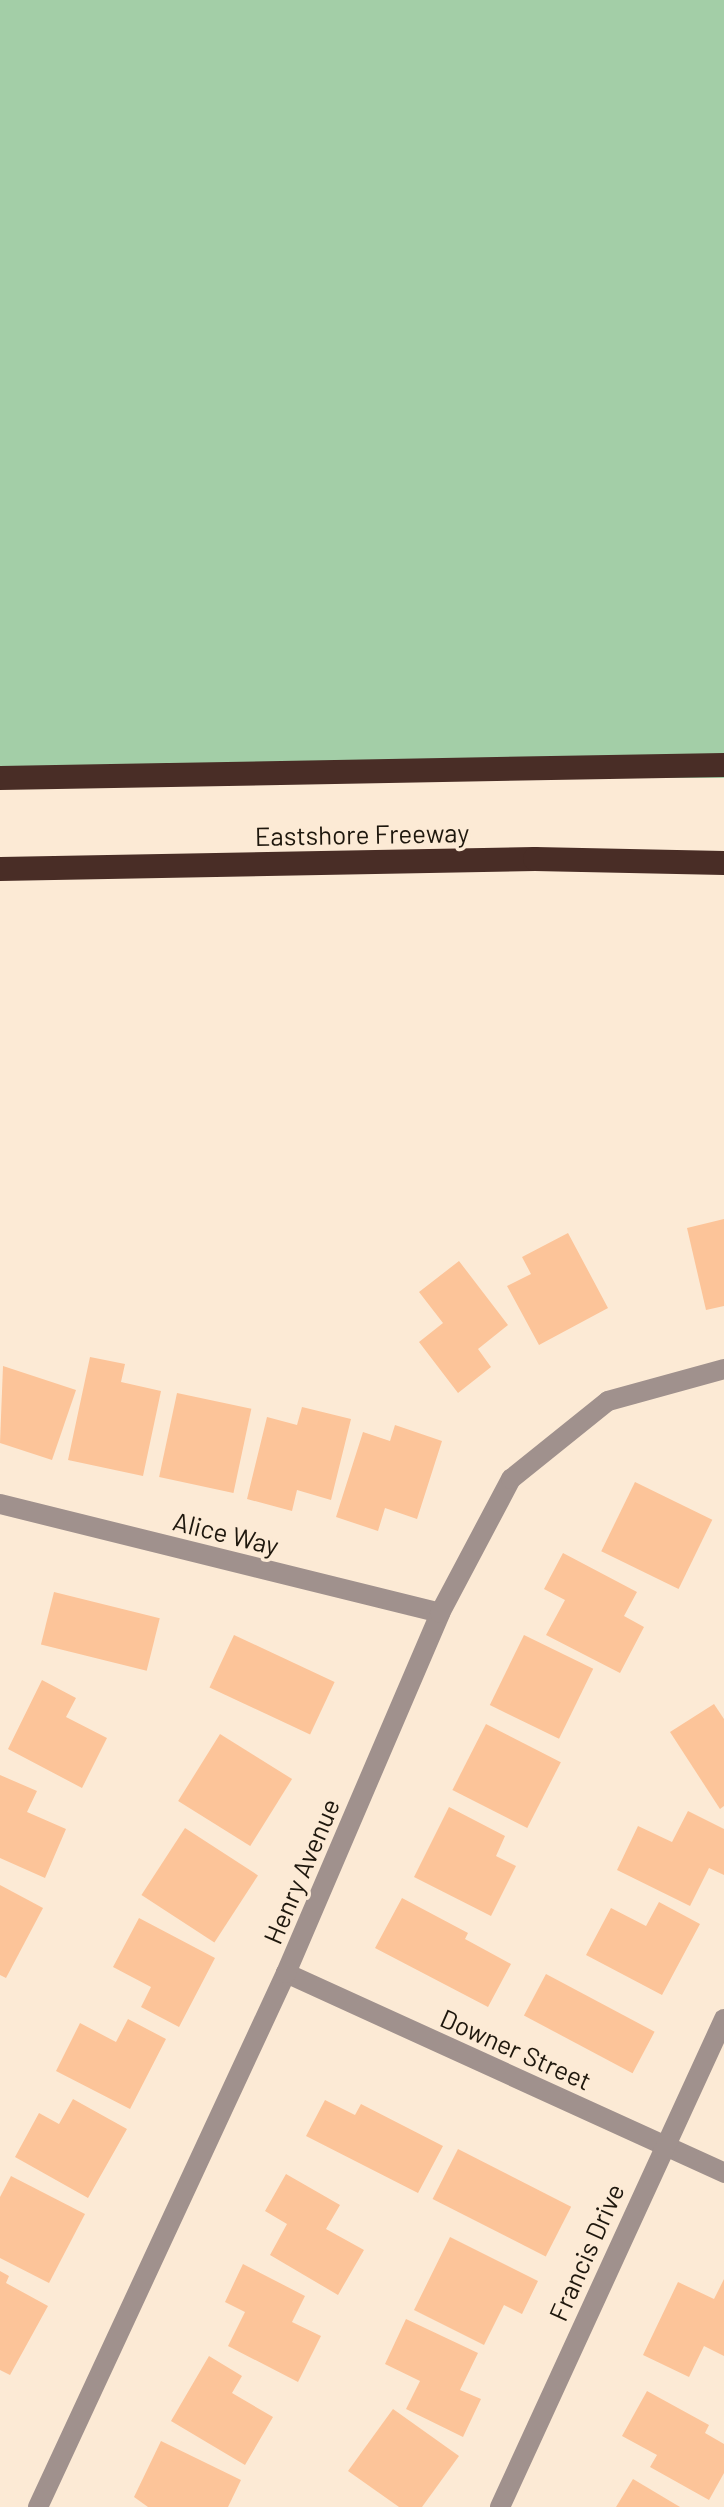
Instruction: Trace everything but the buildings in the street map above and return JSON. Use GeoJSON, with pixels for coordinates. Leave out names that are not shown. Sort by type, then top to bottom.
{"type":"FeatureCollection","features":[{"type":"Feature","properties":{"kind":"highway"},"geometry":{"type":"LineString","coordinates":[[0,778],[724,765]]}},
{"type":"Feature","properties":{"kind":"highway","name":"Eastshore Freeway"},"geometry":{"type":"LineString","coordinates":[[0,869],[535,859],[724,863]]}},
{"type":"Feature","properties":{"kind":"street","name":"Henry Avenue"},"geometry":{"type":"LineString","coordinates":[[38,2507],[286,1973],[440,1613],[511,1479],[608,1401],[724,1369]]}},
{"type":"Feature","properties":{"kind":"street","name":"Alice Way"},"geometry":{"type":"LineString","coordinates":[[0,1504],[440,1613]]}},
{"type":"Feature","properties":{"kind":"street","name":"Downer Street"},"geometry":{"type":"LineString","coordinates":[[286,1973],[724,2173]]}},
{"type":"Feature","properties":{"kind":"street","name":"Francis Drive"},"geometry":{"type":"LineString","coordinates":[[500,2507],[663,2145],[724,2019]]}},
{"type":"Feature","properties":{"kind":"green space"},"geometry":{"type":"Polygon","coordinates":[[[0,0],[724,0],[724,778],[0,778],[0,0]]]}}]}
